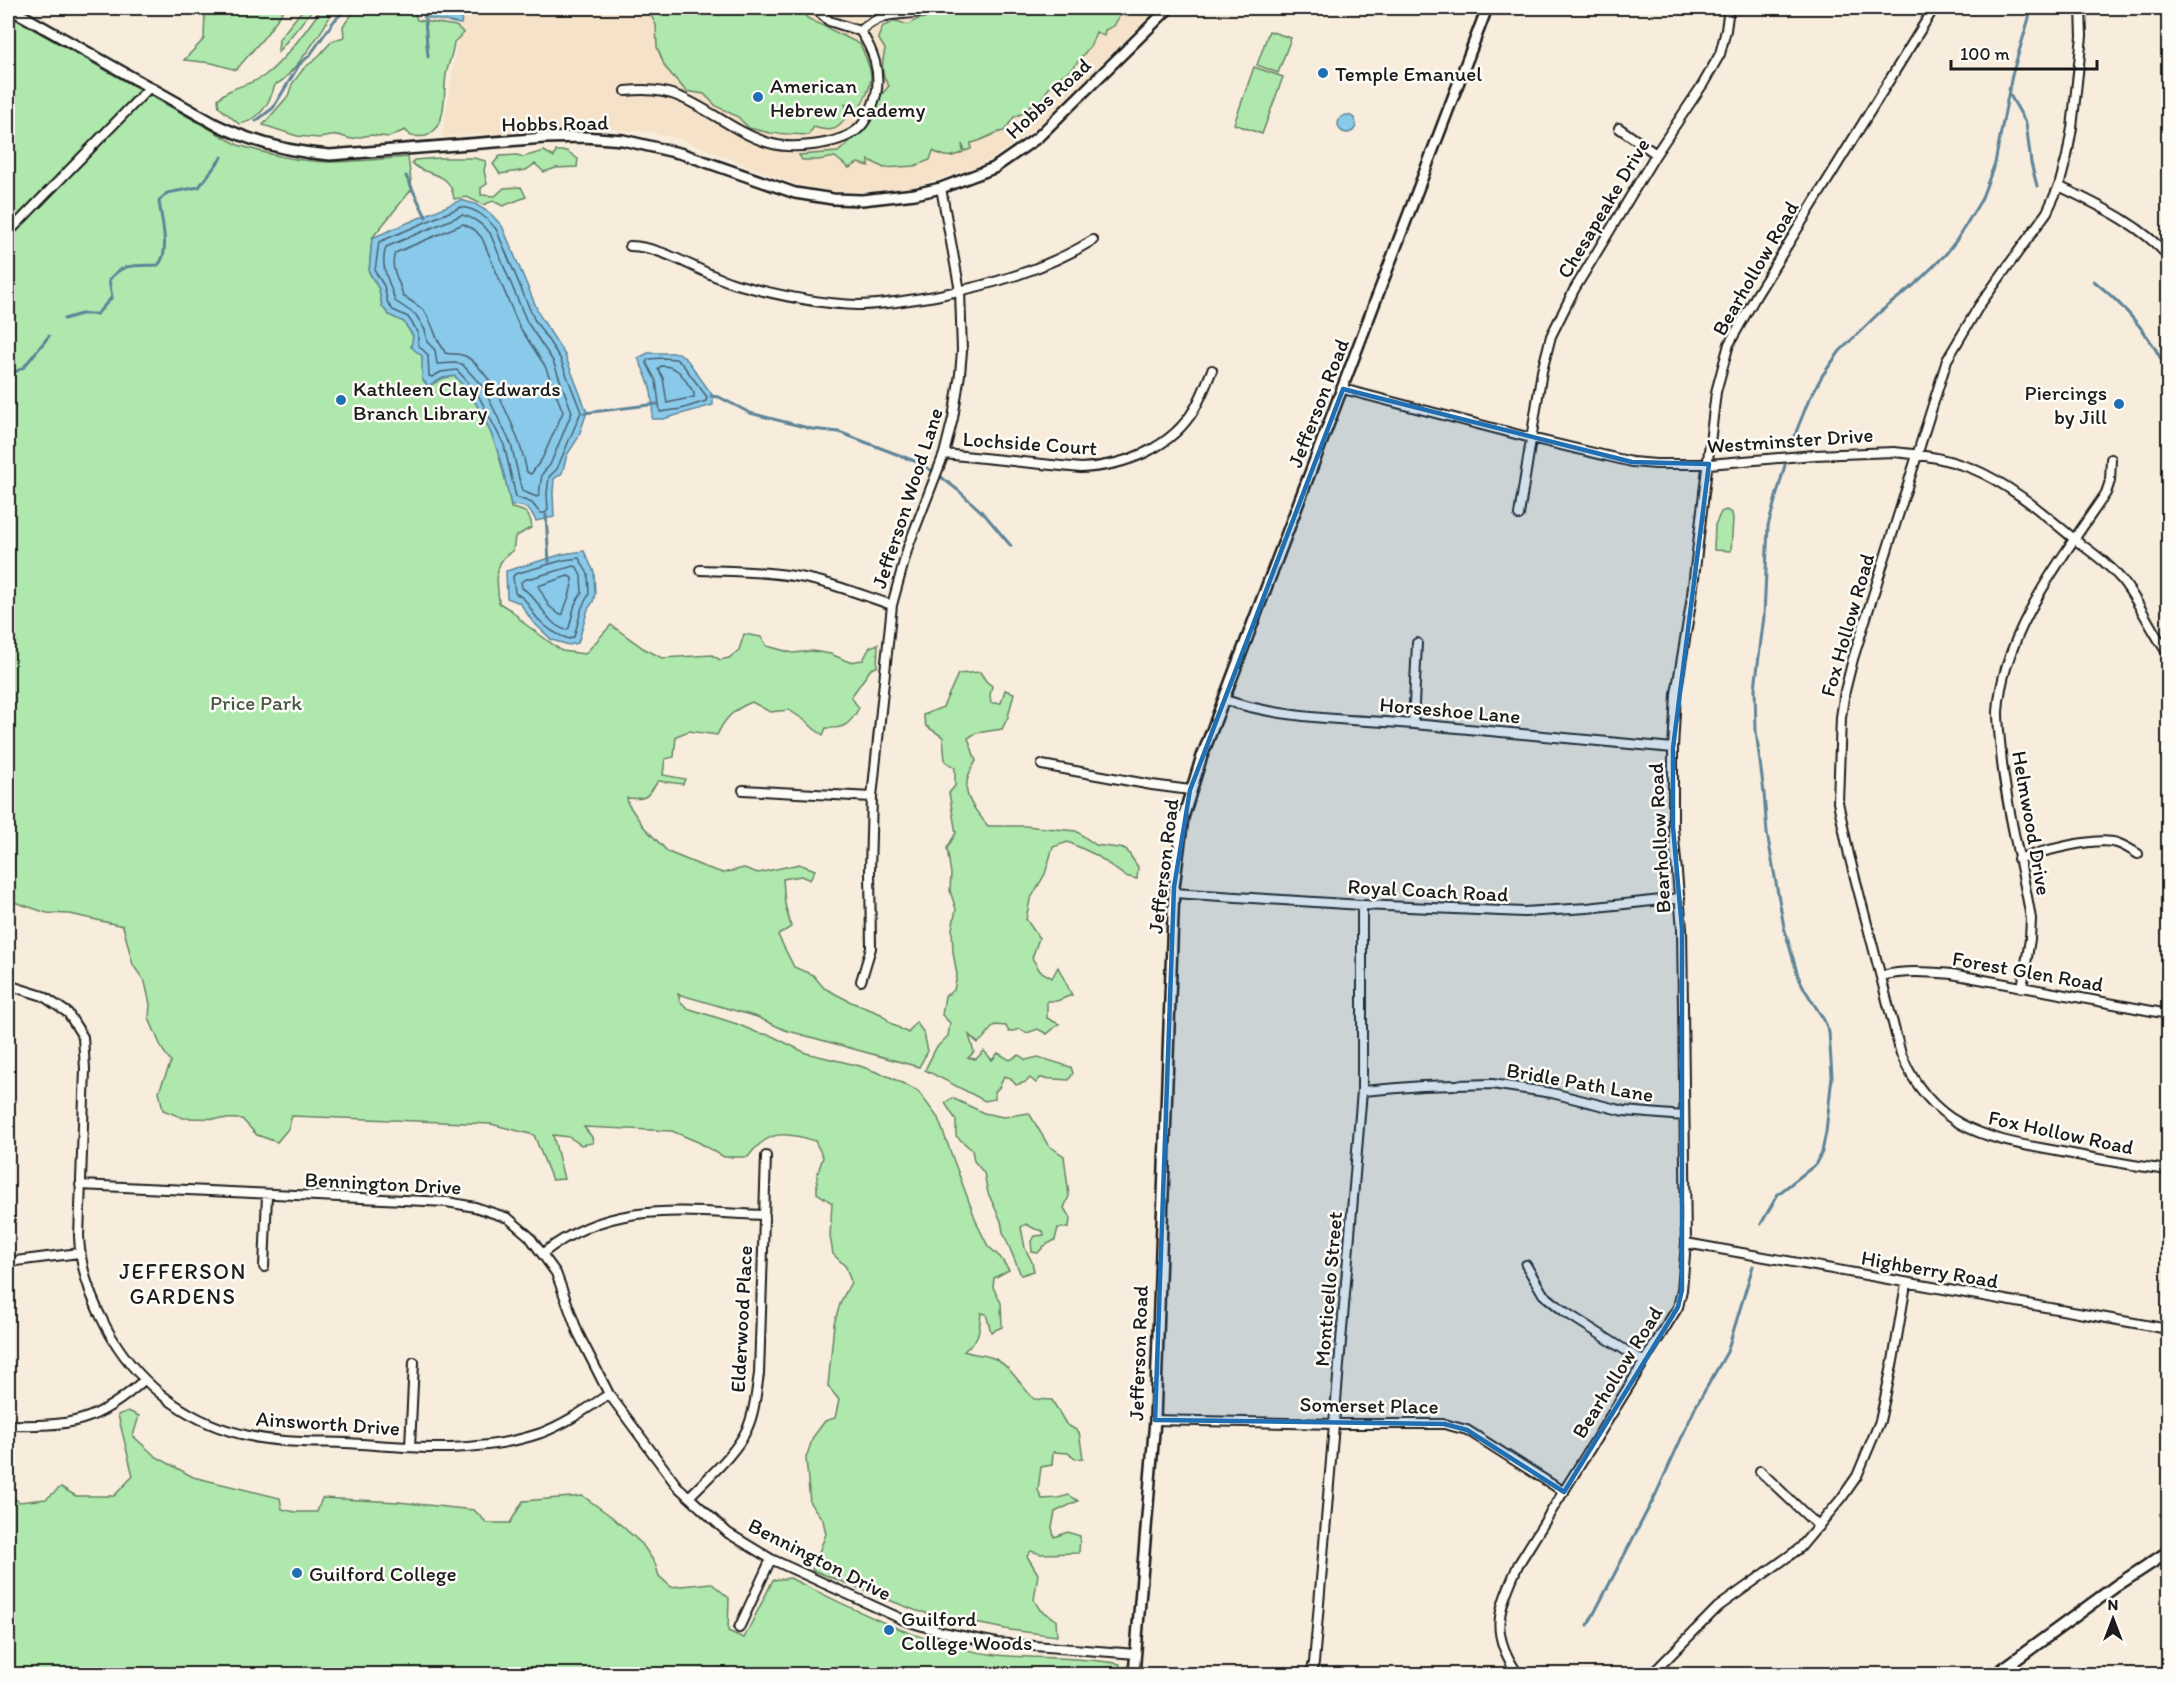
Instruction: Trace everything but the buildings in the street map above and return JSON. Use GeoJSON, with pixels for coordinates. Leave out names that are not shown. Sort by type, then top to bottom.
{"type":"FeatureCollection","features":[{"type":"Feature","properties":{"kind":"main road"},"geometry":{"type":"LineString","coordinates":[[1996,1674],[2116,1586],[2169,1552]]}},
{"type":"Feature","properties":{"kind":"street","name":"Hobbs Road"},"geometry":{"type":"LineString","coordinates":[[9,8],[229,131],[269,146],[304,153],[330,155],[544,138],[584,137],[623,140],[683,154],[795,193],[833,199],[890,198],[941,188],[994,168],[1037,138],[1169,8]]}},
{"type":"Feature","properties":{"kind":"street"},"geometry":{"type":"LineString","coordinates":[[626,91],[641,90],[679,96],[742,132],[771,144],[800,146],[834,141],[858,130],[870,112],[876,95],[875,60],[860,31],[829,21],[815,8]]}},
{"type":"Feature","properties":{"kind":"street"},"geometry":{"type":"LineString","coordinates":[[860,31],[872,21],[885,15],[937,8]]}},
{"type":"Feature","properties":{"kind":"street","name":"Jefferson Road"},"geometry":{"type":"LineString","coordinates":[[1134,1674],[1155,1420],[1174,893],[1183,818],[1190,790],[1487,8]]}},
{"type":"Feature","properties":{"kind":"street","name":"Chesapeake Drive"},"geometry":{"type":"LineString","coordinates":[[1519,515],[1542,371],[1551,336],[1574,290],[1656,154],[1703,84],[1720,54],[1729,8]]}},
{"type":"Feature","properties":{"kind":"street","name":"Bearhollow Road"},"geometry":{"type":"LineString","coordinates":[[1518,1674],[1509,1661],[1501,1641],[1498,1625],[1502,1604],[1518,1564],[1678,1307],[1682,1290],[1686,1244],[1682,930],[1673,827],[1673,748],[1676,694],[1691,603],[1716,392],[1729,344],[1756,296],[1934,8]]}},
{"type":"Feature","properties":{"kind":"street","name":"Fox Hollow Road"},"geometry":{"type":"LineString","coordinates":[[2081,8],[2082,36],[2072,128],[2059,186],[2048,212],[1979,306],[1947,360],[1852,659],[1841,717],[1838,802],[1849,855],[1901,1054],[1910,1075],[1942,1112],[1956,1122],[1991,1138],[2014,1144],[2169,1170]]}},
{"type":"Feature","properties":{"kind":"street"},"geometry":{"type":"LineString","coordinates":[[8,233],[150,87]]}},
{"type":"Feature","properties":{"kind":"street"},"geometry":{"type":"LineString","coordinates":[[1619,128],[1656,154]]}},
{"type":"Feature","properties":{"kind":"street"},"geometry":{"type":"LineString","coordinates":[[2059,186],[2119,216],[2141,231],[2169,256]]}},
{"type":"Feature","properties":{"kind":"street","name":"Jefferson Wood Lane"},"geometry":{"type":"LineString","coordinates":[[872,797],[892,604],[908,547],[944,454],[960,374],[962,351],[960,291],[941,188]]}},
{"type":"Feature","properties":{"kind":"street"},"geometry":{"type":"LineString","coordinates":[[630,246],[649,248],[732,283],[772,294],[856,305],[884,304],[960,291],[1040,267],[1072,253],[1093,240]]}},
{"type":"Feature","properties":{"kind":"street","name":"Lochside Court"},"geometry":{"type":"LineString","coordinates":[[944,454],[1081,468],[1098,468],[1134,459],[1154,449],[1177,431],[1195,409],[1212,370]]}},
{"type":"Feature","properties":{"kind":"street","name":"Westminster Drive"},"geometry":{"type":"LineString","coordinates":[[1342,389],[1632,462],[1709,464],[1864,452],[1894,452],[1918,454],[1970,468],[1994,479],[2047,515],[2100,558],[2121,579],[2144,611],[2169,654]]}},
{"type":"Feature","properties":{"kind":"street","name":"Helmwood Drive"},"geometry":{"type":"LineString","coordinates":[[2022,988],[2031,919],[2005,791],[1999,720],[2002,687],[2016,640],[2029,612],[2043,587],[2106,493],[2110,481],[2111,459]]}},
{"type":"Feature","properties":{"kind":"street"},"geometry":{"type":"LineString","coordinates":[[700,570],[793,576],[822,582],[892,604]]}},
{"type":"Feature","properties":{"kind":"street"},"geometry":{"type":"LineString","coordinates":[[1413,724],[1417,642]]}},
{"type":"Feature","properties":{"kind":"street","name":"Horseshoe Lane"},"geometry":{"type":"LineString","coordinates":[[1225,700],[1254,710],[1300,716],[1673,748]]}},
{"type":"Feature","properties":{"kind":"street"},"geometry":{"type":"LineString","coordinates":[[1042,765],[1190,790]]}},
{"type":"Feature","properties":{"kind":"street"},"geometry":{"type":"LineString","coordinates":[[742,790],[872,797],[871,948],[861,981]]}},
{"type":"Feature","properties":{"kind":"street"},"geometry":{"type":"LineString","coordinates":[[2019,858],[2054,849],[2098,842],[2115,842],[2138,854]]}},
{"type":"Feature","properties":{"kind":"street","name":"Royal Coach Road"},"geometry":{"type":"LineString","coordinates":[[1174,893],[1524,912],[1680,898]]}},
{"type":"Feature","properties":{"kind":"street","name":"Monticello Street"},"geometry":{"type":"LineString","coordinates":[[1310,1674],[1314,1663],[1362,1092],[1362,905]]}},
{"type":"Feature","properties":{"kind":"street","name":"Forest Glen Road"},"geometry":{"type":"LineString","coordinates":[[1881,976],[1898,972],[1920,971],[1952,974],[2169,1014]]}},
{"type":"Feature","properties":{"kind":"street","name":"Ainsworth Drive"},"geometry":{"type":"LineString","coordinates":[[8,985],[43,996],[68,1013],[82,1037],[85,1069],[79,1252],[97,1309],[112,1339],[144,1380],[185,1412],[213,1426],[242,1435],[273,1440],[427,1449],[478,1447],[541,1433],[577,1415],[609,1395]]}},
{"type":"Feature","properties":{"kind":"street","name":"Bridle Path Lane"},"geometry":{"type":"LineString","coordinates":[[1362,1092],[1422,1086],[1492,1084],[1552,1093],[1624,1111],[1684,1116]]}},
{"type":"Feature","properties":{"kind":"street","name":"Elderwood Place"},"geometry":{"type":"LineString","coordinates":[[689,1497],[737,1445],[750,1419],[759,1374],[766,1156]]}},
{"type":"Feature","properties":{"kind":"street","name":"Bennington Drive"},"geometry":{"type":"LineString","coordinates":[[80,1185],[447,1202],[476,1207],[507,1218],[529,1236],[556,1273],[578,1333],[609,1395],[676,1486],[728,1533],[771,1559],[906,1622],[998,1643],[1136,1654]]}},
{"type":"Feature","properties":{"kind":"street"},"geometry":{"type":"LineString","coordinates":[[264,1267],[267,1195]]}},
{"type":"Feature","properties":{"kind":"street"},"geometry":{"type":"LineString","coordinates":[[543,1253],[562,1238],[617,1216],[645,1212],[765,1215]]}},
{"type":"Feature","properties":{"kind":"street","name":"Highberry Road"},"geometry":{"type":"LineString","coordinates":[[1686,1244],[2169,1329]]}},
{"type":"Feature","properties":{"kind":"street"},"geometry":{"type":"LineString","coordinates":[[8,1262],[79,1252]]}},
{"type":"Feature","properties":{"kind":"street"},"geometry":{"type":"LineString","coordinates":[[1526,1265],[1543,1294],[1564,1312],[1644,1362]]}},
{"type":"Feature","properties":{"kind":"street"},"geometry":{"type":"LineString","coordinates":[[1652,1674],[1718,1607],[1800,1548],[1842,1499],[1857,1476],[1880,1421],[1906,1284]]}},
{"type":"Feature","properties":{"kind":"street"},"geometry":{"type":"LineString","coordinates":[[410,1447],[414,1362]]}},
{"type":"Feature","properties":{"kind":"street"},"geometry":{"type":"LineString","coordinates":[[8,1425],[61,1425],[78,1422],[99,1414],[129,1395],[144,1380]]}},
{"type":"Feature","properties":{"kind":"street","name":"Somerset Place"},"geometry":{"type":"LineString","coordinates":[[1155,1420],[1444,1424],[1467,1430],[1564,1492]]}},
{"type":"Feature","properties":{"kind":"street"},"geometry":{"type":"LineString","coordinates":[[1760,1472],[1819,1527]]}},
{"type":"Feature","properties":{"kind":"street"},"geometry":{"type":"LineString","coordinates":[[740,1628],[771,1559]]}},
{"type":"Feature","properties":{"kind":"highlighted area"},"geometry":{"type":"Polygon","coordinates":[[[1343,389],[1632,462],[1709,464],[1673,748],[1673,827],[1682,929],[1682,1290],[1678,1307],[1564,1492],[1467,1430],[1444,1424],[1155,1420],[1174,887],[1190,790],[1343,389]]]}},
{"type":"Feature","properties":{"kind":"shaded area","name":"American Hebrew Academy"},"geometry":{"type":"Polygon","coordinates":[[[463,8],[1157,8],[1037,127],[990,160],[962,172],[914,187],[861,192],[832,191],[794,184],[683,140],[650,132],[601,128],[442,137],[463,8]]]}},
{"type":"Feature","properties":{"kind":"green space"},"geometry":{"type":"Polygon","coordinates":[[[205,8],[285,8],[266,35],[236,70],[212,63],[184,60],[204,39],[205,8]]]}},
{"type":"Feature","properties":{"kind":"green space"},"geometry":{"type":"Polygon","coordinates":[[[304,8],[314,8],[278,52],[279,39],[304,8]]]}},
{"type":"Feature","properties":{"kind":"green space"},"geometry":{"type":"Polygon","coordinates":[[[322,8],[330,8],[332,12],[323,28],[296,66],[275,85],[268,103],[258,115],[239,124],[219,107],[218,99],[223,95],[272,70],[322,8]]]}},
{"type":"Feature","properties":{"kind":"green space"},"geometry":{"type":"Polygon","coordinates":[[[357,8],[409,8],[414,11],[417,20],[456,26],[464,33],[454,42],[438,126],[426,136],[411,136],[405,130],[389,137],[370,135],[351,139],[338,135],[319,138],[297,136],[263,125],[288,96],[292,84],[304,68],[316,59],[332,41],[344,37],[343,26],[357,8]]]}},
{"type":"Feature","properties":{"kind":"green space"},"geometry":{"type":"Polygon","coordinates":[[[647,8],[766,8],[768,11],[788,11],[801,8],[807,18],[860,44],[871,73],[870,86],[857,114],[854,105],[845,104],[848,113],[835,129],[826,130],[814,127],[808,135],[770,133],[749,128],[738,117],[716,106],[704,94],[686,91],[665,67],[657,47],[656,25],[647,8]]]}},
{"type":"Feature","properties":{"kind":"green space"},"geometry":{"type":"Polygon","coordinates":[[[948,8],[1132,8],[1119,17],[1114,26],[1105,30],[1104,36],[1096,32],[1091,45],[1073,68],[1054,81],[1039,102],[1014,117],[1004,131],[971,143],[971,149],[965,151],[962,144],[963,152],[955,155],[945,156],[933,151],[930,160],[914,166],[884,168],[869,160],[869,166],[858,163],[849,168],[835,157],[802,160],[799,155],[838,152],[867,126],[881,95],[889,86],[882,68],[885,49],[878,38],[883,26],[897,21],[908,25],[937,15],[948,8]]]}},
{"type":"Feature","properties":{"kind":"green space","name":"Price Park"},"geometry":{"type":"Polygon","coordinates":[[[8,15],[238,145],[283,157],[317,162],[408,157],[412,189],[372,238],[369,272],[379,289],[382,306],[389,315],[404,322],[413,336],[422,356],[429,386],[443,378],[455,376],[467,390],[486,421],[499,454],[511,508],[526,513],[532,527],[515,537],[513,551],[501,561],[497,574],[499,603],[562,651],[585,654],[611,625],[643,648],[662,658],[712,655],[720,660],[729,658],[739,650],[744,634],[761,637],[767,646],[793,653],[812,651],[831,654],[849,662],[863,660],[870,647],[878,644],[877,667],[871,669],[851,697],[859,708],[846,724],[838,728],[826,728],[823,735],[789,710],[770,712],[752,702],[731,715],[717,735],[689,731],[676,736],[674,757],[665,759],[663,775],[685,779],[683,784],[658,781],[646,797],[627,798],[628,804],[643,826],[668,852],[702,866],[723,873],[744,868],[758,873],[799,864],[815,870],[810,880],[801,876],[783,879],[785,904],[791,927],[778,935],[794,967],[813,975],[824,988],[881,1014],[892,1024],[908,1033],[916,1022],[924,1033],[928,1051],[919,1067],[785,1030],[757,1017],[678,994],[680,1001],[687,1008],[758,1033],[770,1035],[806,1053],[860,1066],[890,1077],[918,1091],[938,1118],[978,1226],[988,1246],[1009,1270],[994,1278],[993,1287],[1001,1303],[1002,1327],[991,1332],[986,1314],[981,1313],[978,1335],[964,1351],[999,1361],[1034,1399],[1052,1400],[1066,1424],[1079,1432],[1083,1458],[1075,1459],[1068,1453],[1053,1452],[1052,1465],[1041,1467],[1038,1490],[1042,1499],[1069,1495],[1078,1501],[1055,1512],[1052,1527],[1054,1537],[1068,1532],[1080,1536],[1079,1553],[1041,1554],[1031,1551],[1027,1556],[1038,1574],[1034,1600],[1040,1610],[1056,1620],[1057,1636],[1010,1630],[917,1611],[812,1570],[826,1534],[823,1520],[810,1503],[806,1458],[813,1437],[825,1421],[835,1418],[839,1400],[828,1386],[834,1324],[841,1301],[851,1282],[846,1267],[833,1254],[830,1236],[832,1203],[817,1193],[817,1175],[823,1157],[815,1141],[794,1135],[777,1135],[770,1137],[755,1148],[748,1157],[724,1157],[672,1131],[584,1127],[592,1137],[593,1143],[581,1145],[569,1137],[553,1135],[564,1179],[552,1180],[534,1135],[491,1124],[292,1116],[288,1129],[277,1142],[257,1135],[242,1119],[183,1118],[163,1110],[159,1091],[171,1062],[162,1049],[149,1018],[150,1004],[145,982],[133,965],[123,926],[70,914],[47,913],[8,900],[8,15]]]}},
{"type":"Feature","properties":{"kind":"green space"},"geometry":{"type":"Polygon","coordinates":[[[1269,31],[1291,38],[1278,73],[1257,65],[1269,31]]]}},
{"type":"Feature","properties":{"kind":"green space"},"geometry":{"type":"Polygon","coordinates":[[[1254,67],[1283,77],[1262,134],[1234,124],[1254,67]]]}},
{"type":"Feature","properties":{"kind":"green space"},"geometry":{"type":"Polygon","coordinates":[[[544,151],[554,157],[556,151],[567,151],[578,159],[577,167],[556,168],[544,172],[535,164],[526,170],[500,174],[493,164],[500,156],[523,157],[544,151]]]}},
{"type":"Feature","properties":{"kind":"green space"},"geometry":{"type":"Polygon","coordinates":[[[474,158],[486,161],[484,171],[487,184],[481,188],[481,195],[495,196],[504,188],[521,187],[526,197],[503,206],[493,201],[483,205],[467,197],[454,199],[448,182],[417,168],[412,163],[414,160],[474,158]]]}},
{"type":"Feature","properties":{"kind":"green space"},"geometry":{"type":"Polygon","coordinates":[[[1726,510],[1732,513],[1733,519],[1731,551],[1714,550],[1715,525],[1721,512],[1726,510]]]}},
{"type":"Feature","properties":{"kind":"green space"},"geometry":{"type":"Polygon","coordinates":[[[980,672],[992,686],[991,703],[1001,703],[1005,690],[1014,693],[1008,717],[1002,729],[976,733],[968,738],[976,761],[970,771],[966,788],[975,810],[988,826],[1025,826],[1076,831],[1096,845],[1126,849],[1138,867],[1137,879],[1125,876],[1096,855],[1068,842],[1053,847],[1045,874],[1030,900],[1026,919],[1039,938],[1032,958],[1040,971],[1052,978],[1058,967],[1072,995],[1057,1001],[1047,1001],[1047,1018],[1059,1024],[1047,1034],[1038,1029],[1027,1033],[1020,1029],[1009,1032],[1006,1026],[995,1025],[978,1043],[969,1035],[974,1052],[968,1058],[976,1059],[984,1051],[992,1060],[998,1053],[1010,1060],[1019,1055],[1026,1060],[1038,1057],[1071,1067],[1073,1073],[1069,1080],[1040,1078],[1036,1083],[1030,1078],[1016,1085],[1010,1078],[1004,1076],[995,1092],[995,1099],[985,1101],[925,1070],[936,1048],[948,1036],[950,1023],[942,1015],[945,996],[954,990],[957,975],[952,929],[956,909],[950,891],[951,874],[947,848],[956,833],[949,793],[955,786],[955,768],[945,761],[943,737],[926,726],[923,715],[943,707],[958,674],[980,672]]]}},
{"type":"Feature","properties":{"kind":"green space"},"geometry":{"type":"Polygon","coordinates":[[[952,1098],[984,1113],[1003,1117],[1029,1113],[1048,1145],[1064,1156],[1069,1196],[1064,1208],[1070,1218],[1069,1228],[1058,1228],[1055,1240],[1044,1246],[1038,1253],[1032,1252],[1031,1241],[1035,1236],[1044,1235],[1043,1231],[1026,1224],[1021,1227],[1025,1248],[1034,1271],[1021,1275],[988,1193],[984,1173],[974,1161],[972,1150],[956,1136],[956,1120],[945,1103],[952,1098]]]}},
{"type":"Feature","properties":{"kind":"green space","name":"Guilford College"},"geometry":{"type":"Polygon","coordinates":[[[128,1411],[139,1416],[133,1436],[155,1456],[193,1477],[280,1498],[282,1509],[295,1512],[317,1512],[322,1498],[398,1502],[474,1510],[487,1523],[510,1523],[523,1501],[583,1496],[612,1517],[642,1544],[655,1563],[659,1576],[671,1587],[711,1583],[729,1598],[728,1631],[744,1638],[773,1580],[790,1578],[890,1625],[942,1644],[996,1655],[1120,1664],[1119,1674],[8,1674],[8,1493],[19,1502],[46,1499],[61,1487],[76,1496],[114,1496],[133,1476],[118,1415],[128,1411]]]}},
{"type":"Feature","properties":{"kind":"water"},"geometry":{"type":"Polygon","coordinates":[[[419,8],[463,8],[461,24],[428,18],[419,8]]]}},
{"type":"Feature","properties":{"kind":"water"},"geometry":{"type":"Polygon","coordinates":[[[1347,115],[1353,118],[1356,124],[1353,130],[1347,133],[1341,130],[1338,124],[1341,118],[1347,115]]]}},
{"type":"Feature","properties":{"kind":"water"},"geometry":{"type":"Polygon","coordinates":[[[461,200],[475,204],[490,213],[502,226],[540,316],[565,355],[587,412],[578,438],[567,455],[562,473],[554,479],[554,517],[536,521],[526,508],[511,506],[498,453],[477,405],[455,376],[443,378],[428,386],[422,379],[422,356],[411,347],[413,336],[404,322],[389,315],[382,306],[379,289],[369,272],[372,238],[461,200]]]}},
{"type":"Feature","properties":{"kind":"water"},"geometry":{"type":"Polygon","coordinates":[[[648,353],[679,353],[688,361],[713,396],[713,405],[663,419],[652,419],[650,387],[638,358],[648,353]]]}},
{"type":"Feature","properties":{"kind":"water"},"geometry":{"type":"Polygon","coordinates":[[[584,551],[594,572],[595,594],[578,643],[569,645],[552,640],[532,621],[520,603],[507,598],[506,571],[563,554],[584,551]]]}},
{"type":"Feature","properties":{"kind":"waterway"},"geometry":{"type":"LineString","coordinates":[[256,121],[273,108],[299,65],[310,55],[334,21],[347,8]]}},
{"type":"Feature","properties":{"kind":"waterway"},"geometry":{"type":"LineString","coordinates":[[424,8],[428,57]]}},
{"type":"Feature","properties":{"kind":"waterway"},"geometry":{"type":"LineString","coordinates":[[1790,447],[1808,402],[1822,376],[1840,351],[1945,255],[1981,200],[1995,163],[2012,75],[2032,8]]}},
{"type":"Feature","properties":{"kind":"waterway"},"geometry":{"type":"LineString","coordinates":[[2010,95],[2026,123],[2031,163],[2037,186]]}},
{"type":"Feature","properties":{"kind":"waterway"},"geometry":{"type":"LineString","coordinates":[[64,319],[81,314],[97,314],[112,297],[109,280],[120,270],[131,266],[158,265],[162,260],[165,244],[159,201],[167,193],[199,187],[222,157]]}},
{"type":"Feature","properties":{"kind":"waterway"},"geometry":{"type":"LineString","coordinates":[[406,176],[426,217]]}},
{"type":"Feature","properties":{"kind":"waterway"},"geometry":{"type":"LineString","coordinates":[[2094,281],[2137,323],[2154,347],[2168,373]]}},
{"type":"Feature","properties":{"kind":"waterway"},"geometry":{"type":"LineString","coordinates":[[8,376],[24,367],[49,336]]}},
{"type":"Feature","properties":{"kind":"waterway"},"geometry":{"type":"LineString","coordinates":[[711,396],[719,397],[750,413],[812,429],[839,432],[917,462],[959,491],[985,515],[1011,546]]}},
{"type":"Feature","properties":{"kind":"waterway"},"geometry":{"type":"LineString","coordinates":[[584,413],[657,404]]}},
{"type":"Feature","properties":{"kind":"waterway"},"geometry":{"type":"LineString","coordinates":[[1761,1224],[1778,1194],[1815,1165],[1822,1152],[1832,1076],[1829,1032],[1798,976],[1784,927],[1767,833],[1756,731],[1755,688],[1764,616],[1768,526],[1785,465]]}},
{"type":"Feature","properties":{"kind":"waterway"},"geometry":{"type":"LineString","coordinates":[[546,515],[549,562]]}},
{"type":"Feature","properties":{"kind":"waterway"},"geometry":{"type":"LineString","coordinates":[[1588,1625],[1656,1494],[1696,1406],[1727,1352],[1753,1266]]}},
{"type":"Feature","properties":{"kind":"place","name":"Temple Emanuel"},"geometry":{"type":"Point","coordinates":[1323,73]}},
{"type":"Feature","properties":{"kind":"place","name":"American Hebrew Academy"},"geometry":{"type":"Point","coordinates":[758,97]}},
{"type":"Feature","properties":{"kind":"place","name":"Kathleen Clay Edwards Branch Library"},"geometry":{"type":"Point","coordinates":[341,400]}},
{"type":"Feature","properties":{"kind":"place","name":"Piercings by Jill"},"geometry":{"type":"Point","coordinates":[2119,404]}},
{"type":"Feature","properties":{"kind":"place","name":"Guilford College"},"geometry":{"type":"Point","coordinates":[297,1573]}},
{"type":"Feature","properties":{"kind":"place","name":"Guilford College Woods"},"geometry":{"type":"Point","coordinates":[889,1630]}},
{"type":"Feature","properties":{"kind":"district","name":"JEFFERSON GARDENS"},"geometry":{"type":"Point","coordinates":[183,1284]}}]}
